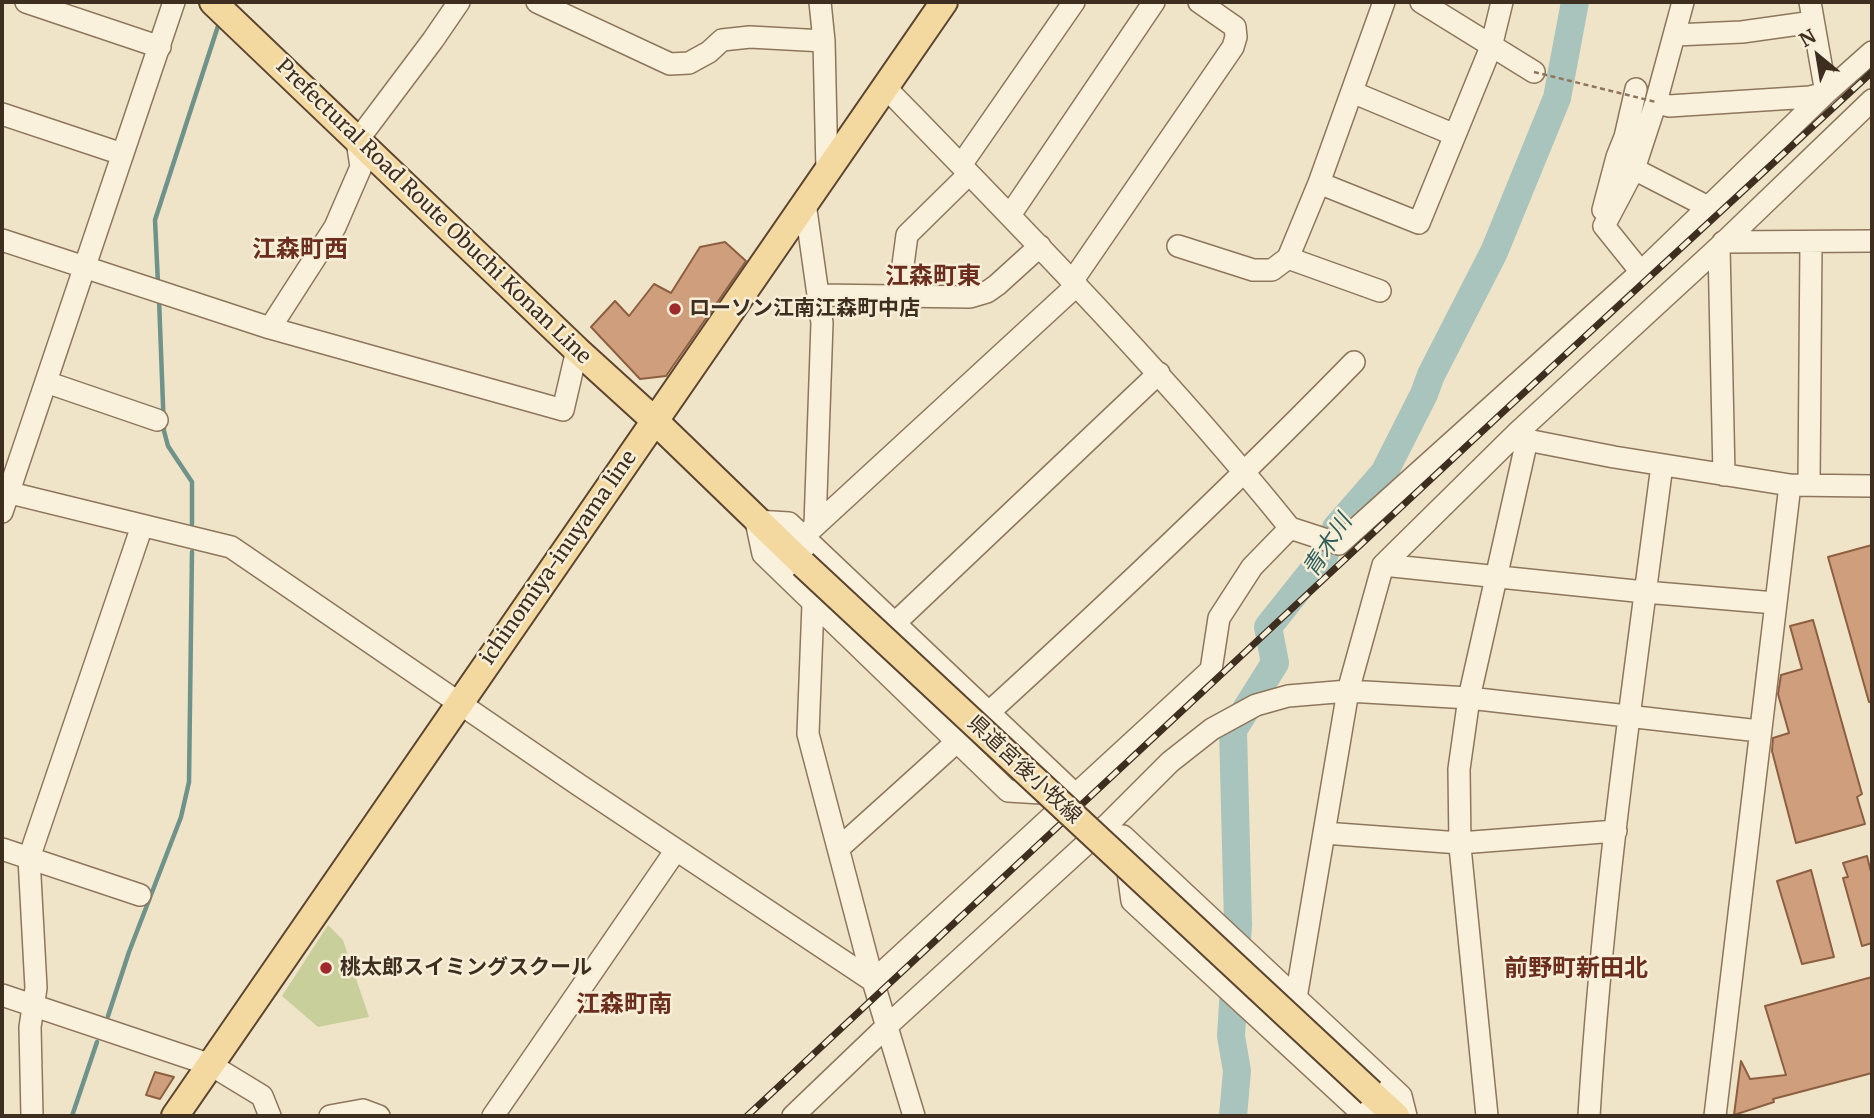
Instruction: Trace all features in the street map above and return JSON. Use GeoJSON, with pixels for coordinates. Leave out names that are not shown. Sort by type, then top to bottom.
{"type":"FeatureCollection","features":[{"type":"Feature","properties":{"kind":"main road","name":"Prefectural Road Route Obuchi Konan Line"},"geometry":{"type":"LineString","coordinates":[[213,2],[577,350],[654,420]]}},
{"type":"Feature","properties":{"kind":"main road","name":"ichinomiya-inuyama line"},"geometry":{"type":"LineString","coordinates":[[175,1116],[944,2]]}},
{"type":"Feature","properties":{"kind":"main road","name":"県道宮後小牧線"},"geometry":{"type":"LineString","coordinates":[[654,420],[756,521],[1368,1105],[1396,1116]]}},
{"type":"Feature","properties":{"kind":"street"},"geometry":{"type":"LineString","coordinates":[[26,2],[160,47]]}},
{"type":"Feature","properties":{"kind":"street"},"geometry":{"type":"LineString","coordinates":[[174,2],[4,499],[142,526],[230,547],[873,981]]}},
{"type":"Feature","properties":{"kind":"street"},"geometry":{"type":"LineString","coordinates":[[270,328],[335,227],[361,167],[357,141],[459,2]]}},
{"type":"Feature","properties":{"kind":"street"},"geometry":{"type":"LineString","coordinates":[[537,2],[670,64],[689,63],[709,52],[722,40],[750,37],[824,41]]}},
{"type":"Feature","properties":{"kind":"street"},"geometry":{"type":"LineString","coordinates":[[820,2],[824,41],[827,171]]}},
{"type":"Feature","properties":{"kind":"street"},"geometry":{"type":"LineString","coordinates":[[899,296],[907,235],[965,169],[1074,2]]}},
{"type":"Feature","properties":{"kind":"street"},"geometry":{"type":"LineString","coordinates":[[1010,215],[1154,2]]}},
{"type":"Feature","properties":{"kind":"street"},"geometry":{"type":"LineString","coordinates":[[809,531],[1075,282],[1233,47],[1235,27],[1199,2]]}},
{"type":"Feature","properties":{"kind":"street"},"geometry":{"type":"LineString","coordinates":[[1178,246],[1253,270],[1272,271],[1288,258],[1319,183],[1384,2]]}},
{"type":"Feature","properties":{"kind":"street"},"geometry":{"type":"LineString","coordinates":[[1421,2],[1534,72]]}},
{"type":"Feature","properties":{"kind":"street"},"geometry":{"type":"LineString","coordinates":[[1319,183],[1419,223],[1491,47],[1502,2]]}},
{"type":"Feature","properties":{"kind":"street"},"geometry":{"type":"LineString","coordinates":[[1604,226],[1634,169],[1656,102],[1683,2]]}},
{"type":"Feature","properties":{"kind":"street"},"geometry":{"type":"LineString","coordinates":[[1675,35],[1742,32],[1812,12],[1826,93]]}},
{"type":"Feature","properties":{"kind":"street"},"geometry":{"type":"LineString","coordinates":[[884,86],[1075,282],[1158,373],[1290,528],[1332,542],[1641,272],[1872,52]]}},
{"type":"Feature","properties":{"kind":"street"},"geometry":{"type":"LineString","coordinates":[[1636,89],[1625,137],[1603,208],[1604,226],[1641,272]]}},
{"type":"Feature","properties":{"kind":"street"},"geometry":{"type":"LineString","coordinates":[[1352,92],[1455,135]]}},
{"type":"Feature","properties":{"kind":"street"},"geometry":{"type":"LineString","coordinates":[[1656,102],[1669,106],[1810,97],[1826,93]]}},
{"type":"Feature","properties":{"kind":"street"},"geometry":{"type":"LineString","coordinates":[[1296,998],[1348,691],[1383,565],[1523,436],[1872,100]]}},
{"type":"Feature","properties":{"kind":"street"},"geometry":{"type":"LineString","coordinates":[[2,114],[122,154]]}},
{"type":"Feature","properties":{"kind":"street"},"geometry":{"type":"LineString","coordinates":[[1634,169],[1709,207]]}},
{"type":"Feature","properties":{"kind":"street"},"geometry":{"type":"LineString","coordinates":[[806,202],[822,323],[809,531]]}},
{"type":"Feature","properties":{"kind":"street"},"geometry":{"type":"LineString","coordinates":[[2,240],[270,328],[563,410],[577,350]]}},
{"type":"Feature","properties":{"kind":"street"},"geometry":{"type":"LineString","coordinates":[[1715,1116],[1775,603],[1799,485],[1811,242]]}},
{"type":"Feature","properties":{"kind":"street"},"geometry":{"type":"LineString","coordinates":[[1721,244],[1872,242]]}},
{"type":"Feature","properties":{"kind":"street"},"geometry":{"type":"LineString","coordinates":[[1721,244],[1724,475]]}},
{"type":"Feature","properties":{"kind":"street"},"geometry":{"type":"LineString","coordinates":[[818,295],[970,297],[987,292],[1040,246]]}},
{"type":"Feature","properties":{"kind":"street"},"geometry":{"type":"LineString","coordinates":[[1288,258],[1380,291]]}},
{"type":"Feature","properties":{"kind":"street"},"geometry":{"type":"LineString","coordinates":[[839,848],[991,712],[1245,474],[1354,362]]}},
{"type":"Feature","properties":{"kind":"street"},"geometry":{"type":"LineString","coordinates":[[895,623],[1158,373]]}},
{"type":"Feature","properties":{"kind":"street"},"geometry":{"type":"LineString","coordinates":[[46,382],[157,420]]}},
{"type":"Feature","properties":{"kind":"street"},"geometry":{"type":"LineString","coordinates":[[1523,436],[1724,475],[1799,485],[1872,486]]}},
{"type":"Feature","properties":{"kind":"street"},"geometry":{"type":"LineString","coordinates":[[1487,1116],[1460,842],[1459,769],[1469,698],[1523,436]]}},
{"type":"Feature","properties":{"kind":"street"},"geometry":{"type":"LineString","coordinates":[[1589,1116],[1594,1038],[1616,831],[1662,465]]}},
{"type":"Feature","properties":{"kind":"street"},"geometry":{"type":"LineString","coordinates":[[756,521],[789,523],[809,531],[895,623],[1076,795],[1008,791],[763,554],[756,521]]}},
{"type":"Feature","properties":{"kind":"street"},"geometry":{"type":"LineString","coordinates":[[32,1116],[30,1027],[36,988],[29,858],[142,526]]}},
{"type":"Feature","properties":{"kind":"street"},"geometry":{"type":"LineString","coordinates":[[873,981],[1212,670],[1219,618],[1252,567],[1290,528]]}},
{"type":"Feature","properties":{"kind":"street"},"geometry":{"type":"LineString","coordinates":[[1383,565],[1775,603]]}},
{"type":"Feature","properties":{"kind":"street"},"geometry":{"type":"LineString","coordinates":[[813,604],[808,734],[873,981],[914,1116]]}},
{"type":"Feature","properties":{"kind":"street"},"geometry":{"type":"LineString","coordinates":[[793,1116],[887,1026],[1116,830],[1170,762],[1212,729],[1256,705],[1288,696],[1348,691],[1469,698],[1759,731]]}},
{"type":"Feature","properties":{"kind":"street"},"geometry":{"type":"LineString","coordinates":[[1116,830],[1132,901],[1250,1009],[1368,1105]]}},
{"type":"Feature","properties":{"kind":"street"},"geometry":{"type":"LineString","coordinates":[[1116,830],[1401,1096],[1406,1116]]}},
{"type":"Feature","properties":{"kind":"street"},"geometry":{"type":"LineString","coordinates":[[1324,833],[1460,842],[1616,831]]}},
{"type":"Feature","properties":{"kind":"street"},"geometry":{"type":"LineString","coordinates":[[2,849],[140,895]]}},
{"type":"Feature","properties":{"kind":"street"},"geometry":{"type":"LineString","coordinates":[[493,1116],[676,850]]}},
{"type":"Feature","properties":{"kind":"street"},"geometry":{"type":"LineString","coordinates":[[2,995],[211,1065],[262,1096],[270,1116]]}},
{"type":"Feature","properties":{"kind":"street"},"geometry":{"type":"LineString","coordinates":[[330,1116],[363,1110],[379,1116]]}},
{"type":"Feature","properties":{"kind":"path"},"geometry":{"type":"LineString","coordinates":[[1534,72],[1656,102]]}},
{"type":"Feature","properties":{"kind":"green space","name":"桃太郎スイミングスクール"},"geometry":{"type":"Polygon","coordinates":[[[328,925],[343,940],[369,1017],[318,1027],[282,996],[328,925]]]}},
{"type":"Feature","properties":{"kind":"building","name":"ローソン江南江森町中店"},"geometry":{"type":"Polygon","coordinates":[[[725,242],[746,261],[666,376],[640,379],[591,327],[615,301],[629,316],[654,284],[671,293],[700,247],[725,242]]]}},
{"type":"Feature","properties":{"kind":"building"},"geometry":{"type":"Polygon","coordinates":[[[1872,545],[1872,702],[1869,702],[1828,557],[1872,545]]]}},
{"type":"Feature","properties":{"kind":"building"},"geometry":{"type":"Polygon","coordinates":[[[1813,620],[1862,794],[1857,797],[1865,824],[1796,843],[1772,751],[1773,738],[1789,733],[1778,694],[1781,675],[1802,669],[1790,626],[1813,620]]]}},
{"type":"Feature","properties":{"kind":"building"},"geometry":{"type":"Polygon","coordinates":[[[1867,856],[1872,876],[1872,943],[1862,946],[1843,878],[1848,877],[1843,863],[1867,856]]]}},
{"type":"Feature","properties":{"kind":"building"},"geometry":{"type":"Polygon","coordinates":[[[1811,870],[1834,957],[1802,964],[1777,881],[1811,870]]]}},
{"type":"Feature","properties":{"kind":"building"},"geometry":{"type":"Polygon","coordinates":[[[1872,977],[1872,1073],[1773,1099],[1774,1102],[1734,1115],[1741,1061],[1750,1079],[1786,1075],[1765,1006],[1872,977]]]}},
{"type":"Feature","properties":{"kind":"building"},"geometry":{"type":"Polygon","coordinates":[[[155,1072],[174,1077],[160,1099],[146,1095],[155,1072]]]}},
{"type":"Feature","properties":{"kind":"waterway","name":"青木川"},"geometry":{"type":"LineString","coordinates":[[1233,1116],[1237,1071],[1231,1036],[1238,924],[1233,730],[1275,663],[1268,627],[1323,558],[1336,528],[1384,473],[1494,252],[1557,98],[1575,2]]}},
{"type":"Feature","properties":{"kind":"waterway"},"geometry":{"type":"LineString","coordinates":[[158,284],[155,220],[219,23]]}},
{"type":"Feature","properties":{"kind":"waterway"},"geometry":{"type":"LineString","coordinates":[[159,299],[164,431],[168,446],[192,482],[192,524]]}},
{"type":"Feature","properties":{"kind":"waterway"},"geometry":{"type":"LineString","coordinates":[[108,1016],[129,952],[181,817],[189,782],[192,552]]}},
{"type":"Feature","properties":{"kind":"waterway"},"geometry":{"type":"LineString","coordinates":[[72,1116],[97,1042]]}},
{"type":"Feature","properties":{"kind":"railway"},"geometry":{"type":"LineString","coordinates":[[747,1116],[1872,72]]}},
{"type":"Feature","properties":{"kind":"place","name":"ローソン江南江森町中店"},"geometry":{"type":"Point","coordinates":[675,309]}},
{"type":"Feature","properties":{"kind":"place","name":"桃太郎スイミングスクール"},"geometry":{"type":"Point","coordinates":[326,968]}},
{"type":"Feature","properties":{"kind":"district","name":"江森町西"},"geometry":{"type":"Point","coordinates":[300,250]}},
{"type":"Feature","properties":{"kind":"district","name":"江森町東"},"geometry":{"type":"Point","coordinates":[933,277]}},
{"type":"Feature","properties":{"kind":"district","name":"前野町新田北"},"geometry":{"type":"Point","coordinates":[1576,969]}},
{"type":"Feature","properties":{"kind":"district","name":"江森町南"},"geometry":{"type":"Point","coordinates":[624,1005]}}]}
